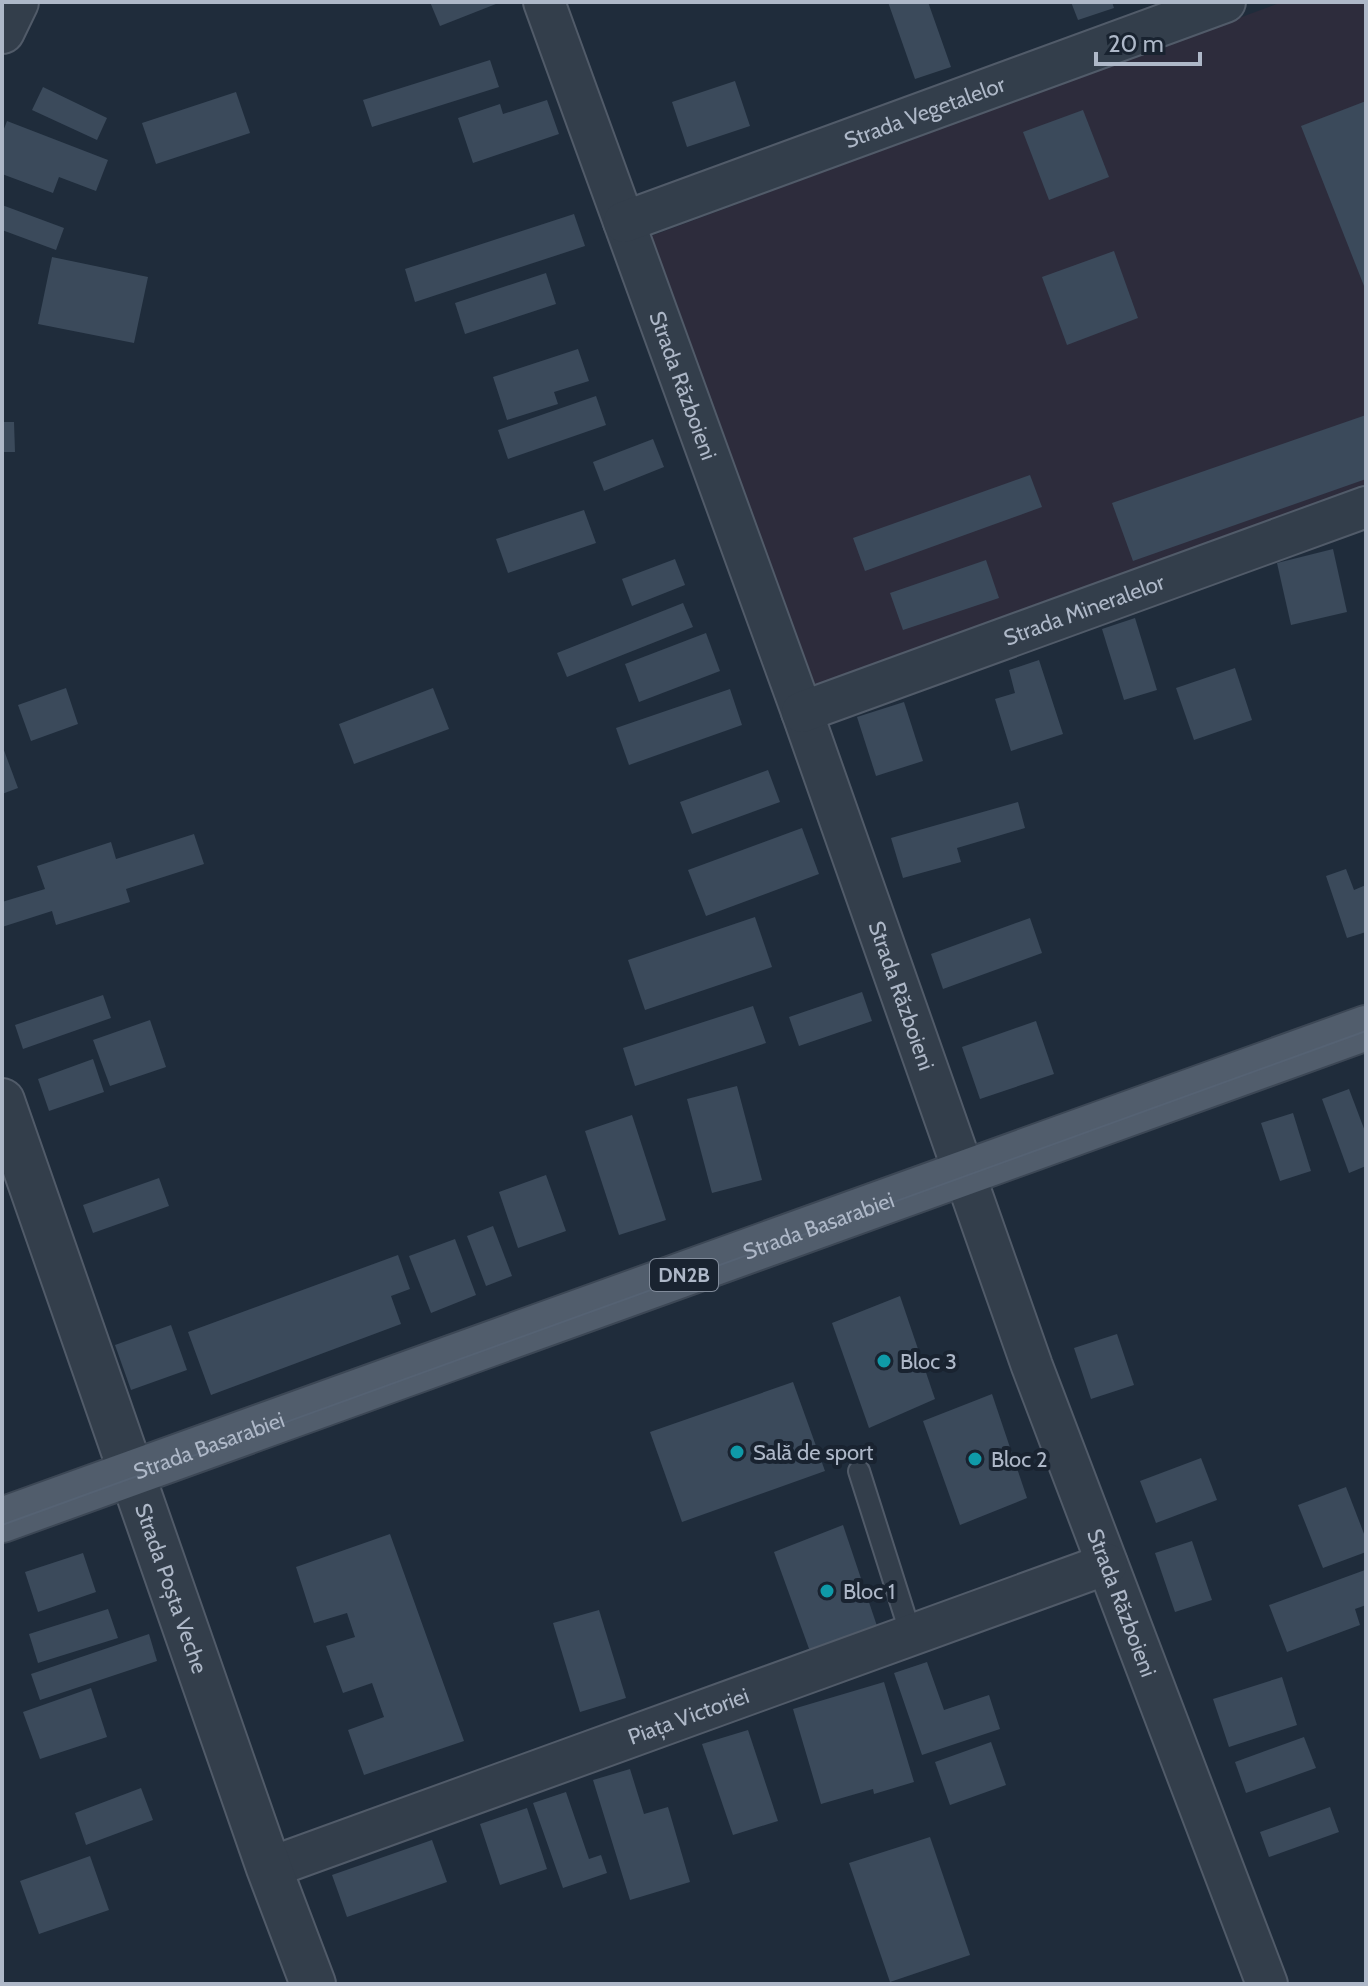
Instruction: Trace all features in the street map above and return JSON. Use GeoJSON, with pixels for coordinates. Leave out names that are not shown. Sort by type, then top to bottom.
{"type":"FeatureCollection","features":[{"type":"Feature","properties":{"kind":"main road","name":"Strada Basarabiei"},"geometry":{"type":"LineString","coordinates":[[2,1520],[1366,1028]]}},
{"type":"Feature","properties":{"kind":"street"},"geometry":{"type":"LineString","coordinates":[[2,31],[16,2]]}},
{"type":"Feature","properties":{"kind":"street","name":"Strada Războieni"},"geometry":{"type":"LineString","coordinates":[[544,2],[802,712],[1032,1366],[1267,1984]]}},
{"type":"Feature","properties":{"kind":"street","name":"Strada Vegetalelor"},"geometry":{"type":"LineString","coordinates":[[624,222],[1225,2]]}},
{"type":"Feature","properties":{"kind":"street","name":"Strada Mineralelor"},"geometry":{"type":"LineString","coordinates":[[802,712],[1366,507]]}},
{"type":"Feature","properties":{"kind":"street","name":"Strada Poșta Veche"},"geometry":{"type":"LineString","coordinates":[[2,1101],[269,1868],[313,1984]]}},
{"type":"Feature","properties":{"kind":"street","name":"Piața Victoriei"},"geometry":{"type":"LineString","coordinates":[[269,1868],[1107,1564]]}},
{"type":"Feature","properties":{"kind":"lane"},"geometry":{"type":"LineString","coordinates":[[859,1471],[911,1635]]}},
{"type":"Feature","properties":{"kind":"shaded area"},"geometry":{"type":"Polygon","coordinates":[[[1282,2],[1366,2],[1366,492],[816,695],[643,239],[1282,2]]]}},
{"type":"Feature","properties":{"kind":"building"},"geometry":{"type":"Polygon","coordinates":[[[430,2],[501,2],[440,26],[430,2]]]}},
{"type":"Feature","properties":{"kind":"building"},"geometry":{"type":"Polygon","coordinates":[[[888,2],[928,2],[951,67],[915,79],[888,2]]]}},
{"type":"Feature","properties":{"kind":"building"},"geometry":{"type":"Polygon","coordinates":[[[1071,2],[1112,2],[1114,8],[1078,20],[1071,2]]]}},
{"type":"Feature","properties":{"kind":"building"},"geometry":{"type":"Polygon","coordinates":[[[490,60],[499,87],[372,127],[363,100],[490,60]]]}},
{"type":"Feature","properties":{"kind":"building"},"geometry":{"type":"Polygon","coordinates":[[[735,81],[750,126],[687,147],[672,102],[735,81]]]}},
{"type":"Feature","properties":{"kind":"building"},"geometry":{"type":"Polygon","coordinates":[[[43,87],[107,118],[97,140],[32,110],[43,87]]]}},
{"type":"Feature","properties":{"kind":"building"},"geometry":{"type":"Polygon","coordinates":[[[236,92],[250,133],[156,164],[142,123],[236,92]]]}},
{"type":"Feature","properties":{"kind":"building"},"geometry":{"type":"Polygon","coordinates":[[[547,100],[559,134],[473,163],[458,118],[500,104],[503,114],[547,100]]]}},
{"type":"Feature","properties":{"kind":"building"},"geometry":{"type":"Polygon","coordinates":[[[1366,101],[1366,291],[1301,126],[1366,101]]]}},
{"type":"Feature","properties":{"kind":"building"},"geometry":{"type":"Polygon","coordinates":[[[1083,110],[1109,177],[1049,200],[1023,132],[1083,110]]]}},
{"type":"Feature","properties":{"kind":"building"},"geometry":{"type":"Polygon","coordinates":[[[7,121],[108,160],[96,191],[59,177],[53,193],[2,174],[2,134],[7,121]]]}},
{"type":"Feature","properties":{"kind":"building"},"geometry":{"type":"Polygon","coordinates":[[[2,205],[64,228],[56,250],[2,230],[2,205]]]}},
{"type":"Feature","properties":{"kind":"building"},"geometry":{"type":"Polygon","coordinates":[[[574,214],[585,246],[415,302],[405,269],[574,214]]]}},
{"type":"Feature","properties":{"kind":"building"},"geometry":{"type":"Polygon","coordinates":[[[1114,251],[1138,318],[1067,345],[1042,277],[1114,251]]]}},
{"type":"Feature","properties":{"kind":"building"},"geometry":{"type":"Polygon","coordinates":[[[52,257],[148,277],[134,343],[38,324],[52,257]]]}},
{"type":"Feature","properties":{"kind":"building"},"geometry":{"type":"Polygon","coordinates":[[[546,273],[556,304],[465,334],[455,303],[546,273]]]}},
{"type":"Feature","properties":{"kind":"building"},"geometry":{"type":"Polygon","coordinates":[[[578,349],[589,381],[554,392],[558,404],[507,420],[493,377],[578,349]]]}},
{"type":"Feature","properties":{"kind":"building"},"geometry":{"type":"Polygon","coordinates":[[[596,396],[606,425],[508,459],[498,430],[596,396]]]}},
{"type":"Feature","properties":{"kind":"building"},"geometry":{"type":"Polygon","coordinates":[[[1366,415],[1366,479],[1133,561],[1112,503],[1366,415]]]}},
{"type":"Feature","properties":{"kind":"building"},"geometry":{"type":"Polygon","coordinates":[[[2,422],[14,422],[15,452],[2,452],[2,422]]]}},
{"type":"Feature","properties":{"kind":"building"},"geometry":{"type":"Polygon","coordinates":[[[653,439],[664,467],[604,491],[593,462],[653,439]]]}},
{"type":"Feature","properties":{"kind":"building"},"geometry":{"type":"Polygon","coordinates":[[[1030,475],[1042,507],[865,571],[853,538],[1030,475]]]}},
{"type":"Feature","properties":{"kind":"building"},"geometry":{"type":"Polygon","coordinates":[[[584,510],[596,543],[508,573],[496,539],[584,510]]]}},
{"type":"Feature","properties":{"kind":"building"},"geometry":{"type":"Polygon","coordinates":[[[1333,549],[1347,612],[1291,625],[1277,563],[1333,549]]]}},
{"type":"Feature","properties":{"kind":"building"},"geometry":{"type":"Polygon","coordinates":[[[675,559],[685,585],[632,606],[622,579],[675,559]]]}},
{"type":"Feature","properties":{"kind":"building"},"geometry":{"type":"Polygon","coordinates":[[[986,560],[999,598],[903,630],[890,593],[986,560]]]}},
{"type":"Feature","properties":{"kind":"building"},"geometry":{"type":"Polygon","coordinates":[[[683,603],[693,627],[567,677],[557,653],[683,603]]]}},
{"type":"Feature","properties":{"kind":"building"},"geometry":{"type":"Polygon","coordinates":[[[1135,618],[1157,690],[1124,700],[1102,629],[1135,618]]]}},
{"type":"Feature","properties":{"kind":"building"},"geometry":{"type":"Polygon","coordinates":[[[706,633],[720,671],[639,702],[625,664],[706,633]]]}},
{"type":"Feature","properties":{"kind":"building"},"geometry":{"type":"Polygon","coordinates":[[[1039,660],[1063,734],[1011,751],[995,699],[1015,693],[1009,670],[1039,660]]]}},
{"type":"Feature","properties":{"kind":"building"},"geometry":{"type":"Polygon","coordinates":[[[1235,668],[1252,720],[1194,740],[1176,688],[1235,668]]]}},
{"type":"Feature","properties":{"kind":"building"},"geometry":{"type":"Polygon","coordinates":[[[66,688],[78,724],[31,741],[18,705],[66,688]]]}},
{"type":"Feature","properties":{"kind":"building"},"geometry":{"type":"Polygon","coordinates":[[[433,688],[449,729],[354,764],[339,724],[433,688]]]}},
{"type":"Feature","properties":{"kind":"building"},"geometry":{"type":"Polygon","coordinates":[[[730,689],[742,725],[629,765],[616,728],[730,689]]]}},
{"type":"Feature","properties":{"kind":"building"},"geometry":{"type":"Polygon","coordinates":[[[904,702],[923,761],[876,776],[857,717],[904,702]]]}},
{"type":"Feature","properties":{"kind":"building"},"geometry":{"type":"Polygon","coordinates":[[[2,745],[18,788],[2,794],[2,745]]]}},
{"type":"Feature","properties":{"kind":"building"},"geometry":{"type":"Polygon","coordinates":[[[768,770],[780,802],[692,834],[680,802],[768,770]]]}},
{"type":"Feature","properties":{"kind":"building"},"geometry":{"type":"Polygon","coordinates":[[[1018,802],[1025,828],[957,848],[961,862],[903,878],[891,838],[1018,802]]]}},
{"type":"Feature","properties":{"kind":"building"},"geometry":{"type":"Polygon","coordinates":[[[802,828],[819,874],[706,916],[688,870],[802,828]]]}},
{"type":"Feature","properties":{"kind":"building"},"geometry":{"type":"Polygon","coordinates":[[[194,834],[204,864],[126,889],[130,902],[56,925],[52,911],[2,927],[2,902],[45,889],[37,866],[111,842],[116,859],[194,834]]]}},
{"type":"Feature","properties":{"kind":"building"},"geometry":{"type":"Polygon","coordinates":[[[1346,869],[1354,890],[1366,885],[1366,932],[1347,938],[1326,876],[1346,869]]]}},
{"type":"Feature","properties":{"kind":"building"},"geometry":{"type":"Polygon","coordinates":[[[755,917],[772,967],[645,1010],[628,960],[755,917]]]}},
{"type":"Feature","properties":{"kind":"building"},"geometry":{"type":"Polygon","coordinates":[[[1030,918],[1042,953],[943,989],[931,954],[1030,918]]]}},
{"type":"Feature","properties":{"kind":"building"},"geometry":{"type":"Polygon","coordinates":[[[862,992],[872,1021],[799,1046],[789,1017],[862,992]]]}},
{"type":"Feature","properties":{"kind":"building"},"geometry":{"type":"Polygon","coordinates":[[[103,995],[111,1018],[23,1049],[15,1025],[103,995]]]}},
{"type":"Feature","properties":{"kind":"building"},"geometry":{"type":"Polygon","coordinates":[[[753,1006],[766,1043],[635,1086],[623,1048],[753,1006]]]}},
{"type":"Feature","properties":{"kind":"building"},"geometry":{"type":"Polygon","coordinates":[[[150,1020],[166,1067],[110,1086],[93,1040],[150,1020]]]}},
{"type":"Feature","properties":{"kind":"building"},"geometry":{"type":"Polygon","coordinates":[[[1036,1021],[1054,1074],[980,1099],[962,1047],[1036,1021]]]}},
{"type":"Feature","properties":{"kind":"building"},"geometry":{"type":"Polygon","coordinates":[[[93,1059],[104,1092],[49,1111],[38,1079],[93,1059]]]}},
{"type":"Feature","properties":{"kind":"building"},"geometry":{"type":"Polygon","coordinates":[[[737,1086],[762,1180],[712,1193],[687,1099],[737,1086]]]}},
{"type":"Feature","properties":{"kind":"building"},"geometry":{"type":"Polygon","coordinates":[[[1349,1089],[1366,1134],[1366,1166],[1349,1173],[1322,1099],[1349,1089]]]}},
{"type":"Feature","properties":{"kind":"building"},"geometry":{"type":"Polygon","coordinates":[[[1293,1113],[1311,1171],[1280,1181],[1261,1123],[1293,1113]]]}},
{"type":"Feature","properties":{"kind":"building"},"geometry":{"type":"Polygon","coordinates":[[[632,1115],[666,1220],[619,1235],[585,1131],[632,1115]]]}},
{"type":"Feature","properties":{"kind":"building"},"geometry":{"type":"Polygon","coordinates":[[[546,1175],[566,1231],[518,1248],[499,1192],[546,1175]]]}},
{"type":"Feature","properties":{"kind":"building"},"geometry":{"type":"Polygon","coordinates":[[[159,1178],[169,1206],[93,1233],[83,1205],[159,1178]]]}},
{"type":"Feature","properties":{"kind":"building"},"geometry":{"type":"Polygon","coordinates":[[[493,1226],[512,1276],[486,1286],[467,1236],[493,1226]]]}},
{"type":"Feature","properties":{"kind":"building"},"geometry":{"type":"Polygon","coordinates":[[[455,1239],[476,1295],[431,1313],[409,1256],[455,1239]]]}},
{"type":"Feature","properties":{"kind":"building"},"geometry":{"type":"Polygon","coordinates":[[[398,1255],[410,1289],[391,1296],[401,1324],[211,1395],[188,1332],[398,1255]]]}},
{"type":"Feature","properties":{"kind":"building","name":"Bloc 3"},"geometry":{"type":"Polygon","coordinates":[[[900,1296],[935,1399],[869,1428],[832,1323],[900,1296]]]}},
{"type":"Feature","properties":{"kind":"building"},"geometry":{"type":"Polygon","coordinates":[[[171,1325],[187,1370],[131,1390],[115,1345],[171,1325]]]}},
{"type":"Feature","properties":{"kind":"building"},"geometry":{"type":"Polygon","coordinates":[[[1117,1334],[1134,1385],[1091,1399],[1074,1348],[1117,1334]]]}},
{"type":"Feature","properties":{"kind":"building","name":"Sală de sport"},"geometry":{"type":"Polygon","coordinates":[[[793,1382],[825,1471],[682,1522],[650,1432],[793,1382]]]}},
{"type":"Feature","properties":{"kind":"building","name":"Bloc 2"},"geometry":{"type":"Polygon","coordinates":[[[992,1394],[1027,1498],[960,1525],[923,1421],[992,1394]]]}},
{"type":"Feature","properties":{"kind":"building"},"geometry":{"type":"Polygon","coordinates":[[[1201,1458],[1217,1500],[1156,1523],[1140,1481],[1201,1458]]]}},
{"type":"Feature","properties":{"kind":"building"},"geometry":{"type":"Polygon","coordinates":[[[1346,1487],[1366,1539],[1366,1552],[1323,1568],[1298,1505],[1346,1487]]]}},
{"type":"Feature","properties":{"kind":"building","name":"Bloc 1"},"geometry":{"type":"Polygon","coordinates":[[[843,1525],[878,1629],[812,1657],[774,1552],[843,1525]]]}},
{"type":"Feature","properties":{"kind":"building"},"geometry":{"type":"Polygon","coordinates":[[[390,1534],[464,1741],[364,1775],[348,1730],[384,1717],[372,1683],[343,1693],[326,1646],[355,1637],[347,1613],[314,1623],[296,1567],[390,1534]]]}},
{"type":"Feature","properties":{"kind":"building"},"geometry":{"type":"Polygon","coordinates":[[[1192,1541],[1212,1600],[1175,1612],[1155,1553],[1192,1541]]]}},
{"type":"Feature","properties":{"kind":"building"},"geometry":{"type":"Polygon","coordinates":[[[83,1553],[96,1592],[38,1612],[25,1572],[83,1553]]]}},
{"type":"Feature","properties":{"kind":"building"},"geometry":{"type":"Polygon","coordinates":[[[1365,1570],[1366,1605],[1355,1609],[1360,1625],[1287,1652],[1269,1605],[1365,1570]]]}},
{"type":"Feature","properties":{"kind":"building"},"geometry":{"type":"Polygon","coordinates":[[[108,1609],[118,1638],[38,1663],[29,1634],[108,1609]]]}},
{"type":"Feature","properties":{"kind":"building"},"geometry":{"type":"Polygon","coordinates":[[[599,1610],[626,1698],[580,1712],[553,1623],[599,1610]]]}},
{"type":"Feature","properties":{"kind":"building"},"geometry":{"type":"Polygon","coordinates":[[[149,1634],[157,1661],[40,1700],[31,1674],[149,1634]]]}},
{"type":"Feature","properties":{"kind":"building"},"geometry":{"type":"Polygon","coordinates":[[[927,1662],[944,1710],[989,1695],[1000,1729],[922,1755],[894,1673],[927,1662]]]}},
{"type":"Feature","properties":{"kind":"building"},"geometry":{"type":"Polygon","coordinates":[[[1282,1677],[1297,1725],[1229,1747],[1213,1699],[1282,1677]]]}},
{"type":"Feature","properties":{"kind":"building"},"geometry":{"type":"Polygon","coordinates":[[[884,1682],[914,1782],[874,1794],[873,1789],[821,1804],[793,1709],[884,1682]]]}},
{"type":"Feature","properties":{"kind":"building"},"geometry":{"type":"Polygon","coordinates":[[[91,1688],[107,1737],[40,1759],[23,1712],[91,1688]]]}},
{"type":"Feature","properties":{"kind":"building"},"geometry":{"type":"Polygon","coordinates":[[[748,1730],[778,1821],[733,1835],[702,1744],[748,1730]]]}},
{"type":"Feature","properties":{"kind":"building"},"geometry":{"type":"Polygon","coordinates":[[[1304,1737],[1316,1768],[1246,1793],[1235,1762],[1304,1737]]]}},
{"type":"Feature","properties":{"kind":"building"},"geometry":{"type":"Polygon","coordinates":[[[991,1742],[1006,1785],[950,1805],[935,1762],[991,1742]]]}},
{"type":"Feature","properties":{"kind":"building"},"geometry":{"type":"Polygon","coordinates":[[[630,1769],[644,1814],[668,1807],[690,1882],[630,1900],[593,1780],[630,1769]]]}},
{"type":"Feature","properties":{"kind":"building"},"geometry":{"type":"Polygon","coordinates":[[[141,1788],[153,1820],[86,1845],[75,1813],[141,1788]]]}},
{"type":"Feature","properties":{"kind":"building"},"geometry":{"type":"Polygon","coordinates":[[[566,1792],[589,1859],[601,1855],[607,1873],[563,1888],[533,1803],[566,1792]]]}},
{"type":"Feature","properties":{"kind":"building"},"geometry":{"type":"Polygon","coordinates":[[[1330,1807],[1339,1832],[1269,1857],[1260,1832],[1330,1807]]]}},
{"type":"Feature","properties":{"kind":"building"},"geometry":{"type":"Polygon","coordinates":[[[527,1808],[547,1869],[500,1885],[480,1824],[527,1808]]]}},
{"type":"Feature","properties":{"kind":"building"},"geometry":{"type":"Polygon","coordinates":[[[930,1837],[970,1955],[890,1982],[849,1863],[930,1837]]]}},
{"type":"Feature","properties":{"kind":"building"},"geometry":{"type":"Polygon","coordinates":[[[432,1840],[447,1882],[347,1917],[332,1875],[432,1840]]]}},
{"type":"Feature","properties":{"kind":"building"},"geometry":{"type":"Polygon","coordinates":[[[90,1856],[109,1910],[39,1934],[20,1881],[90,1856]]]}},
{"type":"Feature","properties":{"kind":"tram line"},"geometry":{"type":"LineString","coordinates":[[2,1525],[1366,1031]]}},
{"type":"Feature","properties":{"kind":"place","name":"Bloc 3"},"geometry":{"type":"Point","coordinates":[884,1361]}},
{"type":"Feature","properties":{"kind":"place","name":"Sală de sport"},"geometry":{"type":"Point","coordinates":[737,1452]}},
{"type":"Feature","properties":{"kind":"place","name":"Bloc 2"},"geometry":{"type":"Point","coordinates":[975,1459]}},
{"type":"Feature","properties":{"kind":"place","name":"Bloc 1"},"geometry":{"type":"Point","coordinates":[827,1591]}}]}
